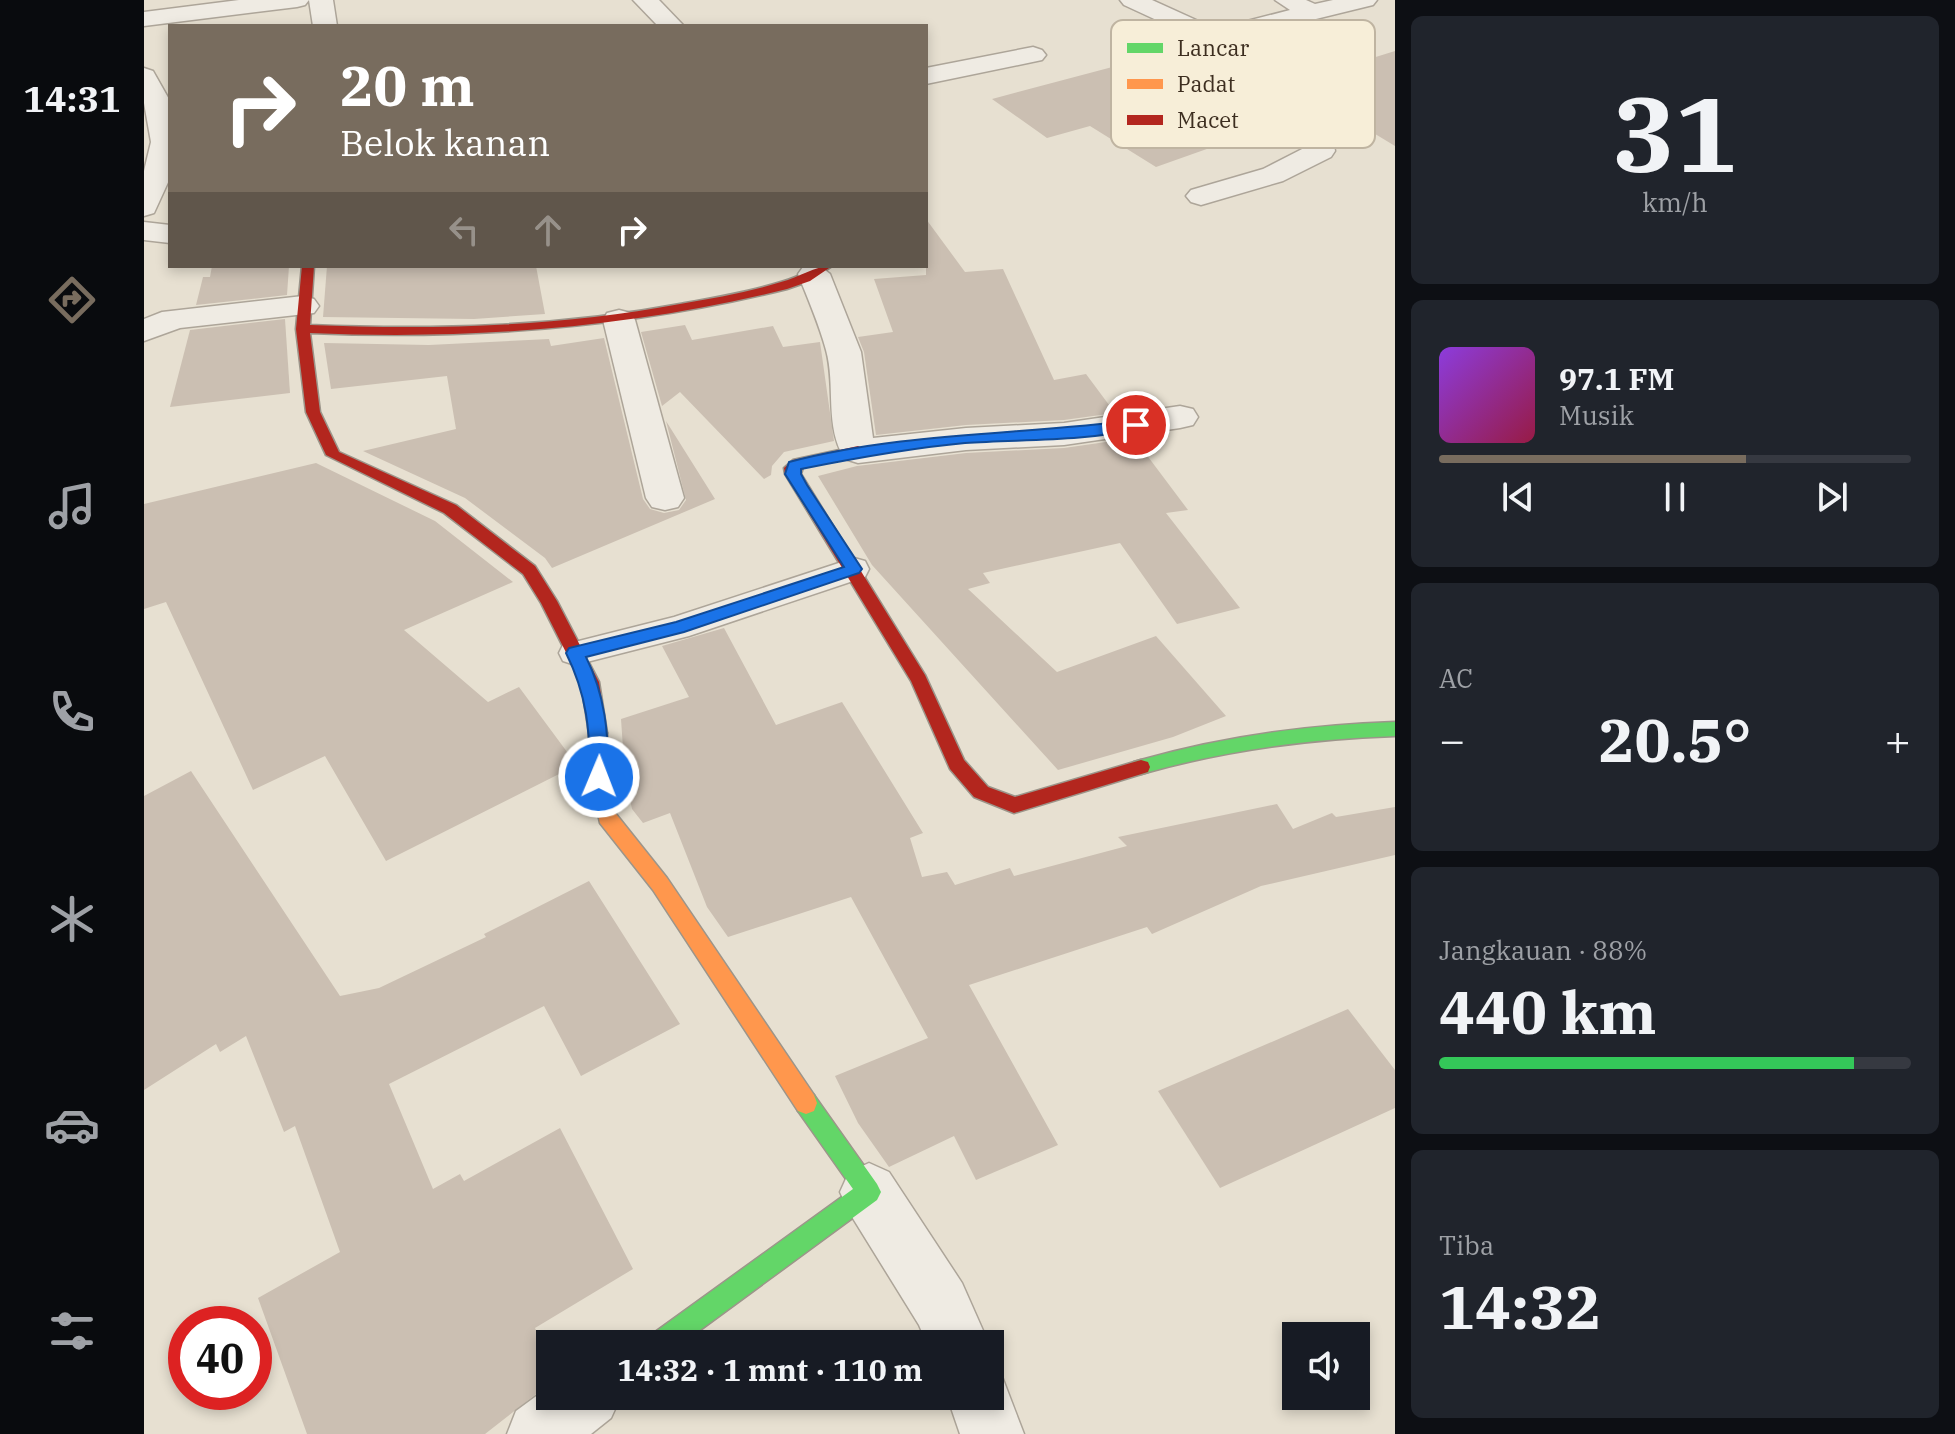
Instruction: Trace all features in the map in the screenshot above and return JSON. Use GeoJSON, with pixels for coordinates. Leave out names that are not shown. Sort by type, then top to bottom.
{"type":"FeatureCollection","features":[{"type":"Feature","properties":{"kind":"street"},"geometry":{"type":"LineString","coordinates":[[144,19],[297,0]]}},
{"type":"Feature","properties":{"kind":"street"},"geometry":{"type":"LineString","coordinates":[[321,0],[325,24]]}},
{"type":"Feature","properties":{"kind":"street"},"geometry":{"type":"LineString","coordinates":[[645,0],[670,24]]}},
{"type":"Feature","properties":{"kind":"street"},"geometry":{"type":"LineString","coordinates":[[1132,0],[1176,20]]}},
{"type":"Feature","properties":{"kind":"street"},"geometry":{"type":"LineString","coordinates":[[1287,0],[1312,12]]}},
{"type":"Feature","properties":{"kind":"street"},"geometry":{"type":"LineString","coordinates":[[1280,20],[1365,0]]}},
{"type":"Feature","properties":{"kind":"street"},"geometry":{"type":"LineString","coordinates":[[928,76],[1033,55]]}},
{"type":"Feature","properties":{"kind":"street"},"geometry":{"type":"LineString","coordinates":[[144,76],[161,105],[167,152],[144,207]]}},
{"type":"Feature","properties":{"kind":"street"},"geometry":{"type":"LineString","coordinates":[[1201,196],[1273,175],[1321,151],[1320,148]]}},
{"type":"Feature","properties":{"kind":"street"},"geometry":{"type":"LineString","coordinates":[[144,231],[168,234]]}},
{"type":"Feature","properties":{"kind":"street"},"geometry":{"type":"LineString","coordinates":[[308,268],[303,317],[313,412],[333,455],[450,509],[529,570],[549,601],[590,682],[599,736],[599,777],[607,817],[660,884],[869,1192],[941,1304],[952,1330]]}},
{"type":"Feature","properties":{"kind":"street"},"geometry":{"type":"LineString","coordinates":[[144,331],[174,319],[303,317],[430,331],[619,320],[729,299],[820,270],[844,352],[850,419],[858,451]]}},
{"type":"Feature","properties":{"kind":"street"},"geometry":{"type":"LineString","coordinates":[[619,320],[665,498]]}},
{"type":"Feature","properties":{"kind":"street"},"geometry":{"type":"LineString","coordinates":[[1180,417],[1064,434],[966,439],[858,451],[798,463],[792,468],[919,680],[957,764],[981,792],[1000,802],[1014,805],[1206,748],[1276,735],[1395,729]]}},
{"type":"Feature","properties":{"kind":"street"},"geometry":{"type":"LineString","coordinates":[[679,1330],[869,1192]]}},
{"type":"Feature","properties":{"kind":"street"},"geometry":{"type":"LineString","coordinates":[[539,1434],[571,1410]]}},
{"type":"Feature","properties":{"kind":"street"},"geometry":{"type":"LineString","coordinates":[[984,1410],[992,1434]]}},
{"type":"Feature","properties":{"kind":"lane"},"geometry":{"type":"LineString","coordinates":[[575,653],[678,628],[854,569]]}},
{"type":"Feature","properties":{"kind":"building"},"geometry":{"type":"Polygon","coordinates":[[[1395,51],[1395,146],[1375,134],[1375,57],[1395,51]]]}},
{"type":"Feature","properties":{"kind":"building"},"geometry":{"type":"Polygon","coordinates":[[[1111,67],[1111,139],[1090,126],[1047,138],[992,99],[1111,67]]]}},
{"type":"Feature","properties":{"kind":"building"},"geometry":{"type":"Polygon","coordinates":[[[1125,148],[1210,148],[1156,167],[1125,148]]]}},
{"type":"Feature","properties":{"kind":"building"},"geometry":{"type":"Polygon","coordinates":[[[928,222],[965,272],[1003,269],[1054,380],[1086,374],[1115,413],[876,435],[864,352],[858,337],[893,332],[874,279],[926,275],[928,222]]]}},
{"type":"Feature","properties":{"kind":"building"},"geometry":{"type":"Polygon","coordinates":[[[212,268],[289,268],[287,295],[196,305],[203,277],[210,277],[212,268]]]}},
{"type":"Feature","properties":{"kind":"building"},"geometry":{"type":"Polygon","coordinates":[[[327,268],[536,268],[545,314],[474,319],[323,317],[327,268]]]}},
{"type":"Feature","properties":{"kind":"building"},"geometry":{"type":"Polygon","coordinates":[[[285,319],[290,393],[170,407],[190,330],[285,319]]]}},
{"type":"Feature","properties":{"kind":"building"},"geometry":{"type":"Polygon","coordinates":[[[685,325],[692,340],[773,326],[783,347],[820,342],[834,441],[784,452],[772,466],[771,475],[764,479],[680,392],[662,406],[641,332],[685,325]]]}},
{"type":"Feature","properties":{"kind":"building"},"geometry":{"type":"Polygon","coordinates":[[[604,338],[643,499],[650,509],[664,513],[679,510],[686,500],[666,421],[715,499],[552,568],[545,558],[465,498],[363,451],[456,429],[447,376],[331,389],[324,343],[429,345],[549,339],[551,346],[604,338]]]}},
{"type":"Feature","properties":{"kind":"building"},"geometry":{"type":"Polygon","coordinates":[[[1134,438],[1188,510],[1166,513],[1240,608],[1177,624],[1120,543],[983,573],[990,583],[968,589],[1057,672],[1156,636],[1226,716],[1173,737],[1058,770],[872,565],[818,476],[857,466],[966,453],[1064,448],[1134,438]]]}},
{"type":"Feature","properties":{"kind":"building"},"geometry":{"type":"Polygon","coordinates":[[[316,463],[435,521],[513,582],[404,630],[488,702],[519,687],[573,760],[573,767],[386,861],[325,756],[253,790],[166,602],[144,609],[144,504],[316,463]]]}},
{"type":"Feature","properties":{"kind":"building"},"geometry":{"type":"Polygon","coordinates":[[[724,628],[776,725],[842,702],[923,833],[910,838],[922,877],[947,872],[955,885],[1010,868],[1014,876],[1127,846],[1118,837],[1277,804],[1293,829],[1332,813],[1336,817],[1395,807],[1395,855],[1261,886],[1152,934],[1147,927],[969,985],[1058,1145],[976,1180],[954,1136],[889,1167],[858,1123],[835,1076],[928,1038],[851,897],[728,937],[707,907],[670,813],[643,823],[632,809],[625,777],[621,719],[689,697],[662,646],[724,628]]]}},
{"type":"Feature","properties":{"kind":"building"},"geometry":{"type":"Polygon","coordinates":[[[191,771],[340,996],[379,988],[486,937],[484,934],[589,881],[680,1024],[581,1076],[544,1006],[389,1084],[433,1189],[460,1174],[464,1181],[560,1128],[633,1269],[535,1328],[536,1394],[485,1434],[307,1434],[272,1337],[272,1306],[261,1306],[258,1298],[340,1252],[295,1126],[284,1132],[246,1036],[220,1052],[216,1044],[144,1090],[144,796],[191,771]]]}},
{"type":"Feature","properties":{"kind":"building"},"geometry":{"type":"Polygon","coordinates":[[[1348,1009],[1395,1070],[1395,1108],[1220,1188],[1158,1091],[1348,1009]]]}},
{"type":"Feature","properties":{"kind":"traffic: fast"},"geometry":{"type":"LineString","coordinates":[[1141,767],[1205,750],[1266,739],[1395,729]]}},
{"type":"Feature","properties":{"kind":"traffic: fast"},"geometry":{"type":"LineString","coordinates":[[679,1330],[869,1192],[806,1103]]}},
{"type":"Feature","properties":{"kind":"traffic: slow"},"geometry":{"type":"LineString","coordinates":[[598,733],[599,777],[607,817],[660,884],[806,1103]]}},
{"type":"Feature","properties":{"kind":"traffic: jam"},"geometry":{"type":"LineString","coordinates":[[308,268],[303,329],[313,412],[333,455],[450,509],[529,570],[549,601],[590,682],[598,733]]}},
{"type":"Feature","properties":{"kind":"traffic: jam"},"geometry":{"type":"LineString","coordinates":[[303,329],[412,332],[573,324],[681,308],[770,289],[794,283],[823,268]]}},
{"type":"Feature","properties":{"kind":"traffic: jam"},"geometry":{"type":"LineString","coordinates":[[858,451],[798,463],[792,468],[793,474],[919,680],[957,764],[981,792],[1014,805],[1141,767]]}},
{"type":"Feature","properties":{"kind":"route"},"geometry":{"type":"LineString","coordinates":[[599,777],[599,736],[590,682],[575,653],[678,628],[854,569],[799,485],[793,474],[794,465],[898,446],[1064,434],[1136,425]]}}]}
